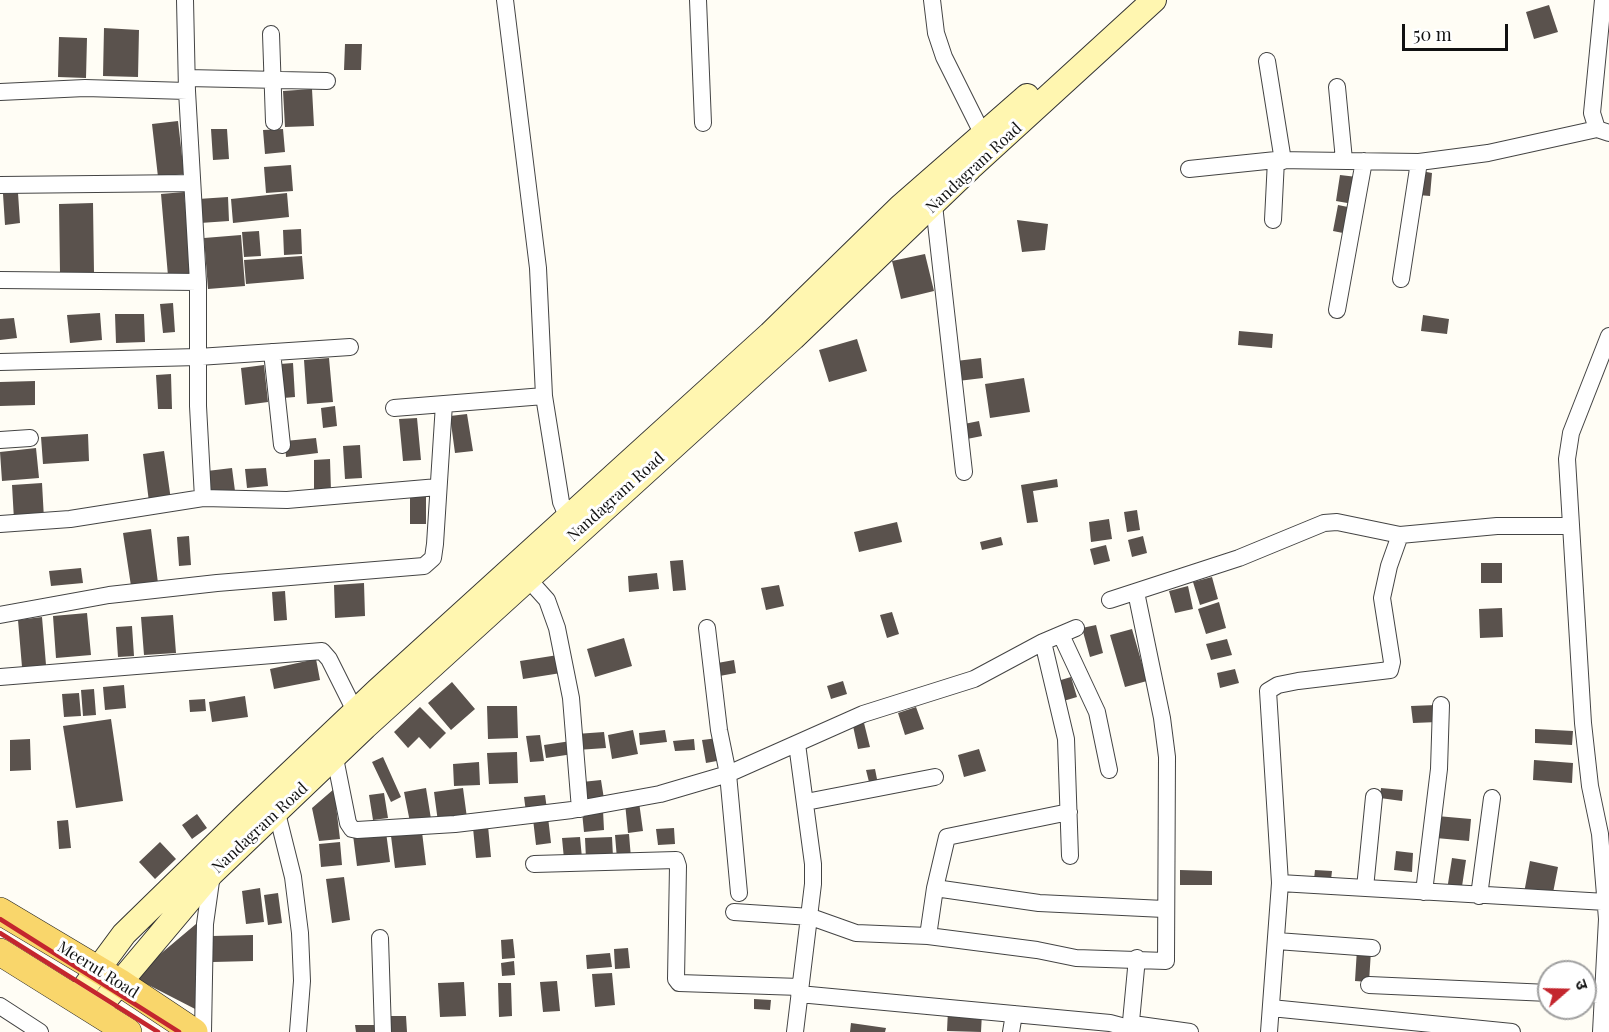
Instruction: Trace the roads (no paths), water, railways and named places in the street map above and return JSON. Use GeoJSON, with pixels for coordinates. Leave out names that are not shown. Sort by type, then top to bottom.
{"type":"FeatureCollection","features":[{"type":"Feature","properties":{"kind":"main road","name":"Meerut Road"},"geometry":{"type":"LineString","coordinates":[[0,911],[109,976],[194,1032]]}},
{"type":"Feature","properties":{"kind":"main road"},"geometry":{"type":"LineString","coordinates":[[0,952],[128,1032]]}},
{"type":"Feature","properties":{"kind":"street"},"geometry":{"type":"LineString","coordinates":[[185,0],[187,85],[198,282],[203,498]]}},
{"type":"Feature","properties":{"kind":"street"},"geometry":{"type":"LineString","coordinates":[[505,0],[538,268],[544,396],[556,477],[572,526]]}},
{"type":"Feature","properties":{"kind":"street"},"geometry":{"type":"LineString","coordinates":[[698,0],[703,123]]}},
{"type":"Feature","properties":{"kind":"street"},"geometry":{"type":"LineString","coordinates":[[932,0],[936,33],[944,57],[983,135]]}},
{"type":"Feature","properties":{"kind":"street","name":"Nandagram Road"},"geometry":{"type":"LineString","coordinates":[[86,1005],[109,976],[212,873],[335,758],[522,573],[844,276],[934,205],[1067,69],[1129,0]]}},
{"type":"Feature","properties":{"kind":"street","name":"Nandagram Road"},"geometry":{"type":"LineString","coordinates":[[844,276],[900,207],[983,135],[1154,0]]}},
{"type":"Feature","properties":{"kind":"street"},"geometry":{"type":"LineString","coordinates":[[1189,169],[1280,161],[1419,162],[1488,153],[1603,131],[1592,113],[1593,78],[1603,0]]}},
{"type":"Feature","properties":{"kind":"street"},"geometry":{"type":"LineString","coordinates":[[272,34],[274,122]]}},
{"type":"Feature","properties":{"kind":"street"},"geometry":{"type":"LineString","coordinates":[[1267,61],[1280,161],[1273,220]]}},
{"type":"Feature","properties":{"kind":"street"},"geometry":{"type":"LineString","coordinates":[[0,92],[272,80],[327,81]]}},
{"type":"Feature","properties":{"kind":"street"},"geometry":{"type":"LineString","coordinates":[[1337,87],[1344,160]]}},
{"type":"Feature","properties":{"kind":"street"},"geometry":{"type":"LineString","coordinates":[[1337,310],[1364,161]]}},
{"type":"Feature","properties":{"kind":"street"},"geometry":{"type":"LineString","coordinates":[[1401,279],[1419,162]]}},
{"type":"Feature","properties":{"kind":"street"},"geometry":{"type":"LineString","coordinates":[[0,185],[192,183]]}},
{"type":"Feature","properties":{"kind":"street"},"geometry":{"type":"LineString","coordinates":[[934,205],[964,472]]}},
{"type":"Feature","properties":{"kind":"street"},"geometry":{"type":"LineString","coordinates":[[0,280],[198,282]]}},
{"type":"Feature","properties":{"kind":"street"},"geometry":{"type":"LineString","coordinates":[[1601,1032],[1606,902],[1604,833],[1590,786],[1583,723],[1567,459],[1569,442],[1609,336]]}},
{"type":"Feature","properties":{"kind":"street"},"geometry":{"type":"LineString","coordinates":[[0,362],[198,357],[350,347]]}},
{"type":"Feature","properties":{"kind":"street"},"geometry":{"type":"LineString","coordinates":[[272,352],[282,444]]}},
{"type":"Feature","properties":{"kind":"street"},"geometry":{"type":"LineString","coordinates":[[1592,381],[1609,378]]}},
{"type":"Feature","properties":{"kind":"street"},"geometry":{"type":"LineString","coordinates":[[393,408],[544,396]]}},
{"type":"Feature","properties":{"kind":"street"},"geometry":{"type":"LineString","coordinates":[[0,615],[109,596],[207,584],[424,566],[433,558],[444,404]]}},
{"type":"Feature","properties":{"kind":"street"},"geometry":{"type":"LineString","coordinates":[[0,440],[30,438]]}},
{"type":"Feature","properties":{"kind":"street"},"geometry":{"type":"LineString","coordinates":[[0,524],[70,519],[203,498],[287,500],[438,487]]}},
{"type":"Feature","properties":{"kind":"street"},"geometry":{"type":"LineString","coordinates":[[1110,600],[1239,558],[1324,523],[1337,522],[1400,535],[1497,526],[1570,526]]}},
{"type":"Feature","properties":{"kind":"street"},"geometry":{"type":"LineString","coordinates":[[1269,1032],[1280,883],[1268,691],[1278,685],[1298,681],[1390,670],[1392,662],[1382,598],[1389,566],[1400,535]]}},
{"type":"Feature","properties":{"kind":"street"},"geometry":{"type":"LineString","coordinates":[[522,573],[547,600],[557,628],[571,698],[580,808]]}},
{"type":"Feature","properties":{"kind":"street","name":"Nandagram Road"},"geometry":{"type":"LineString","coordinates":[[109,976],[124,934],[355,711],[522,573]]}},
{"type":"Feature","properties":{"kind":"street"},"geometry":{"type":"LineString","coordinates":[[734,912],[811,917],[856,933],[928,936],[1037,950],[1076,958],[1137,958],[1166,961],[1164,909],[1168,849],[1167,757],[1162,717],[1136,592]]}},
{"type":"Feature","properties":{"kind":"street"},"geometry":{"type":"LineString","coordinates":[[707,628],[719,730],[728,774],[739,893]]}},
{"type":"Feature","properties":{"kind":"street"},"geometry":{"type":"LineString","coordinates":[[335,758],[348,823],[352,829],[357,831],[455,824],[580,808],[660,794],[728,774],[863,714],[974,679],[1068,631],[1097,712],[1109,770]]}},
{"type":"Feature","properties":{"kind":"street"},"geometry":{"type":"LineString","coordinates":[[1043,642],[1064,724],[1070,856]]}},
{"type":"Feature","properties":{"kind":"street"},"geometry":{"type":"LineString","coordinates":[[0,677],[322,651],[329,659],[355,711]]}},
{"type":"Feature","properties":{"kind":"street"},"geometry":{"type":"LineString","coordinates":[[1424,892],[1439,769],[1441,705]]}},
{"type":"Feature","properties":{"kind":"street"},"geometry":{"type":"LineString","coordinates":[[795,1032],[811,917],[813,864],[797,744]]}},
{"type":"Feature","properties":{"kind":"street"},"geometry":{"type":"LineString","coordinates":[[806,802],[935,777]]}},
{"type":"Feature","properties":{"kind":"street"},"geometry":{"type":"LineString","coordinates":[[1365,888],[1374,797]]}},
{"type":"Feature","properties":{"kind":"street"},"geometry":{"type":"LineString","coordinates":[[1479,896],[1492,798]]}},
{"type":"Feature","properties":{"kind":"street"},"geometry":{"type":"LineString","coordinates":[[928,936],[935,888],[947,837],[1069,812]]}},
{"type":"Feature","properties":{"kind":"street"},"geometry":{"type":"LineString","coordinates":[[277,813],[293,877],[300,925],[302,981],[298,1032]]}},
{"type":"Feature","properties":{"kind":"street"},"geometry":{"type":"LineString","coordinates":[[534,864],[676,860],[678,866],[676,978],[679,983],[799,991],[1130,1029],[1140,1025],[1190,1032]]}},
{"type":"Feature","properties":{"kind":"street"},"geometry":{"type":"LineString","coordinates":[[203,1032],[205,924],[212,873]]}},
{"type":"Feature","properties":{"kind":"street"},"geometry":{"type":"LineString","coordinates":[[1280,883],[1606,902]]}},
{"type":"Feature","properties":{"kind":"street"},"geometry":{"type":"LineString","coordinates":[[935,888],[1039,903],[1164,909]]}},
{"type":"Feature","properties":{"kind":"street"},"geometry":{"type":"LineString","coordinates":[[380,938],[383,1032]]}},
{"type":"Feature","properties":{"kind":"street"},"geometry":{"type":"LineString","coordinates":[[1276,941],[1372,948]]}},
{"type":"Feature","properties":{"kind":"street"},"geometry":{"type":"LineString","coordinates":[[1130,1029],[1137,958]]}},
{"type":"Feature","properties":{"kind":"street"},"geometry":{"type":"LineString","coordinates":[[1369,985],[1537,992]]}},
{"type":"Feature","properties":{"kind":"street"},"geometry":{"type":"LineString","coordinates":[[1597,995],[1603,995]]}},
{"type":"Feature","properties":{"kind":"street"},"geometry":{"type":"LineString","coordinates":[[0,1006],[16,1026],[40,1032]]}},
{"type":"Feature","properties":{"kind":"street"},"geometry":{"type":"LineString","coordinates":[[1271,1008],[1512,1032]]}},
{"type":"Feature","properties":{"kind":"street"},"geometry":{"type":"LineString","coordinates":[[1011,1032],[1014,1014]]}},
{"type":"Feature","properties":{"kind":"railway"},"geometry":{"type":"LineString","coordinates":[[0,919],[179,1032]]}},
{"type":"Feature","properties":{"kind":"railway"},"geometry":{"type":"LineString","coordinates":[[0,933],[158,1032]]}}]}
